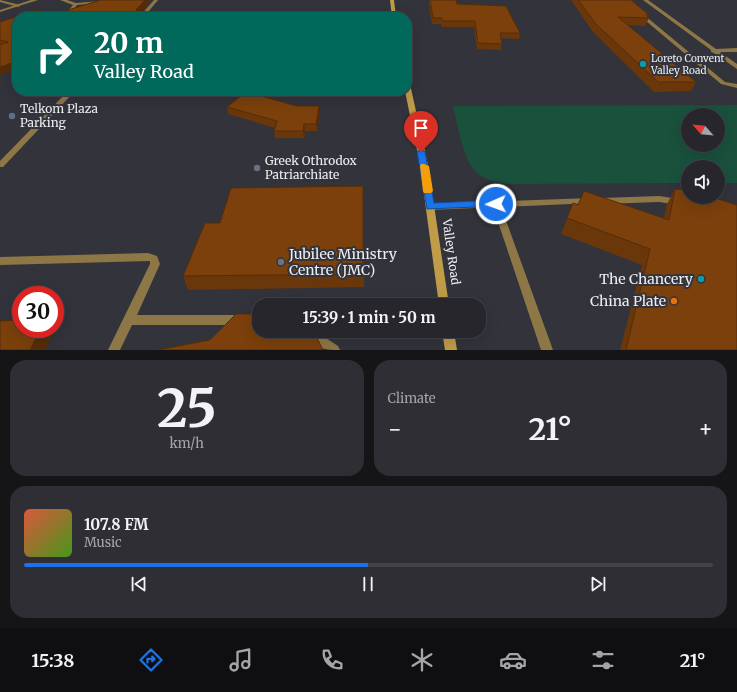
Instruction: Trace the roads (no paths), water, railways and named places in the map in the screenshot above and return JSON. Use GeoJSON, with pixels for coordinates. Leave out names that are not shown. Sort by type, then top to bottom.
{"type":"FeatureCollection","features":[{"type":"Feature","properties":{"kind":"main road"},"geometry":{"type":"LineString","coordinates":[[392,0],[393,12]]}},
{"type":"Feature","properties":{"kind":"main road","name":"Valley Road"},"geometry":{"type":"LineString","coordinates":[[410,96],[424,165],[443,298]]}},
{"type":"Feature","properties":{"kind":"main road"},"geometry":{"type":"LineString","coordinates":[[449,338],[451,350]]}},
{"type":"Feature","properties":{"kind":"street"},"geometry":{"type":"LineString","coordinates":[[0,11],[36,0]]}},
{"type":"Feature","properties":{"kind":"street"},"geometry":{"type":"LineString","coordinates":[[62,0],[76,4],[108,1]]}},
{"type":"Feature","properties":{"kind":"street"},"geometry":{"type":"LineString","coordinates":[[145,12],[156,0]]}},
{"type":"Feature","properties":{"kind":"street"},"geometry":{"type":"LineString","coordinates":[[623,0],[723,83],[737,86]]}},
{"type":"Feature","properties":{"kind":"street"},"geometry":{"type":"LineString","coordinates":[[645,0],[737,67]]}},
{"type":"Feature","properties":{"kind":"street"},"geometry":{"type":"LineString","coordinates":[[0,1],[18,6]]}},
{"type":"Feature","properties":{"kind":"street"},"geometry":{"type":"LineString","coordinates":[[70,12],[96,3]]}},
{"type":"Feature","properties":{"kind":"street"},"geometry":{"type":"LineString","coordinates":[[70,12],[76,4]]}},
{"type":"Feature","properties":{"kind":"street"},"geometry":{"type":"LineString","coordinates":[[713,50],[737,50]]}},
{"type":"Feature","properties":{"kind":"street"},"geometry":{"type":"LineString","coordinates":[[0,165],[67,96]]}},
{"type":"Feature","properties":{"kind":"street"},"geometry":{"type":"LineString","coordinates":[[430,207],[659,199],[681,202]]}},
{"type":"Feature","properties":{"kind":"street"},"geometry":{"type":"LineString","coordinates":[[496,204],[547,350]]}},
{"type":"Feature","properties":{"kind":"street"},"geometry":{"type":"LineString","coordinates":[[0,261],[148,257],[154,259],[155,264],[130,320],[114,350]]}},
{"type":"Feature","properties":{"kind":"street"},"geometry":{"type":"LineString","coordinates":[[130,320],[252,320]]}},
{"type":"Feature","properties":{"kind":"street"},"geometry":{"type":"LineString","coordinates":[[317,338],[334,350]]}},
{"type":"Feature","properties":{"kind":"place","name":"Loreto Convent Valley Road"},"geometry":{"type":"Point","coordinates":[643,64]}},
{"type":"Feature","properties":{"kind":"place","name":"Telkom Plaza Parking"},"geometry":{"type":"Point","coordinates":[12,116]}},
{"type":"Feature","properties":{"kind":"place","name":"Greek Othrodox Patriarchiate"},"geometry":{"type":"Point","coordinates":[257,168]}},
{"type":"Feature","properties":{"kind":"place","name":"Jubilee Ministry Centre (JMC)"},"geometry":{"type":"Point","coordinates":[281,262]}},
{"type":"Feature","properties":{"kind":"place","name":"The Chancery"},"geometry":{"type":"Point","coordinates":[701,279]}},
{"type":"Feature","properties":{"kind":"place","name":"China Plate"},"geometry":{"type":"Point","coordinates":[674,301]}}]}
